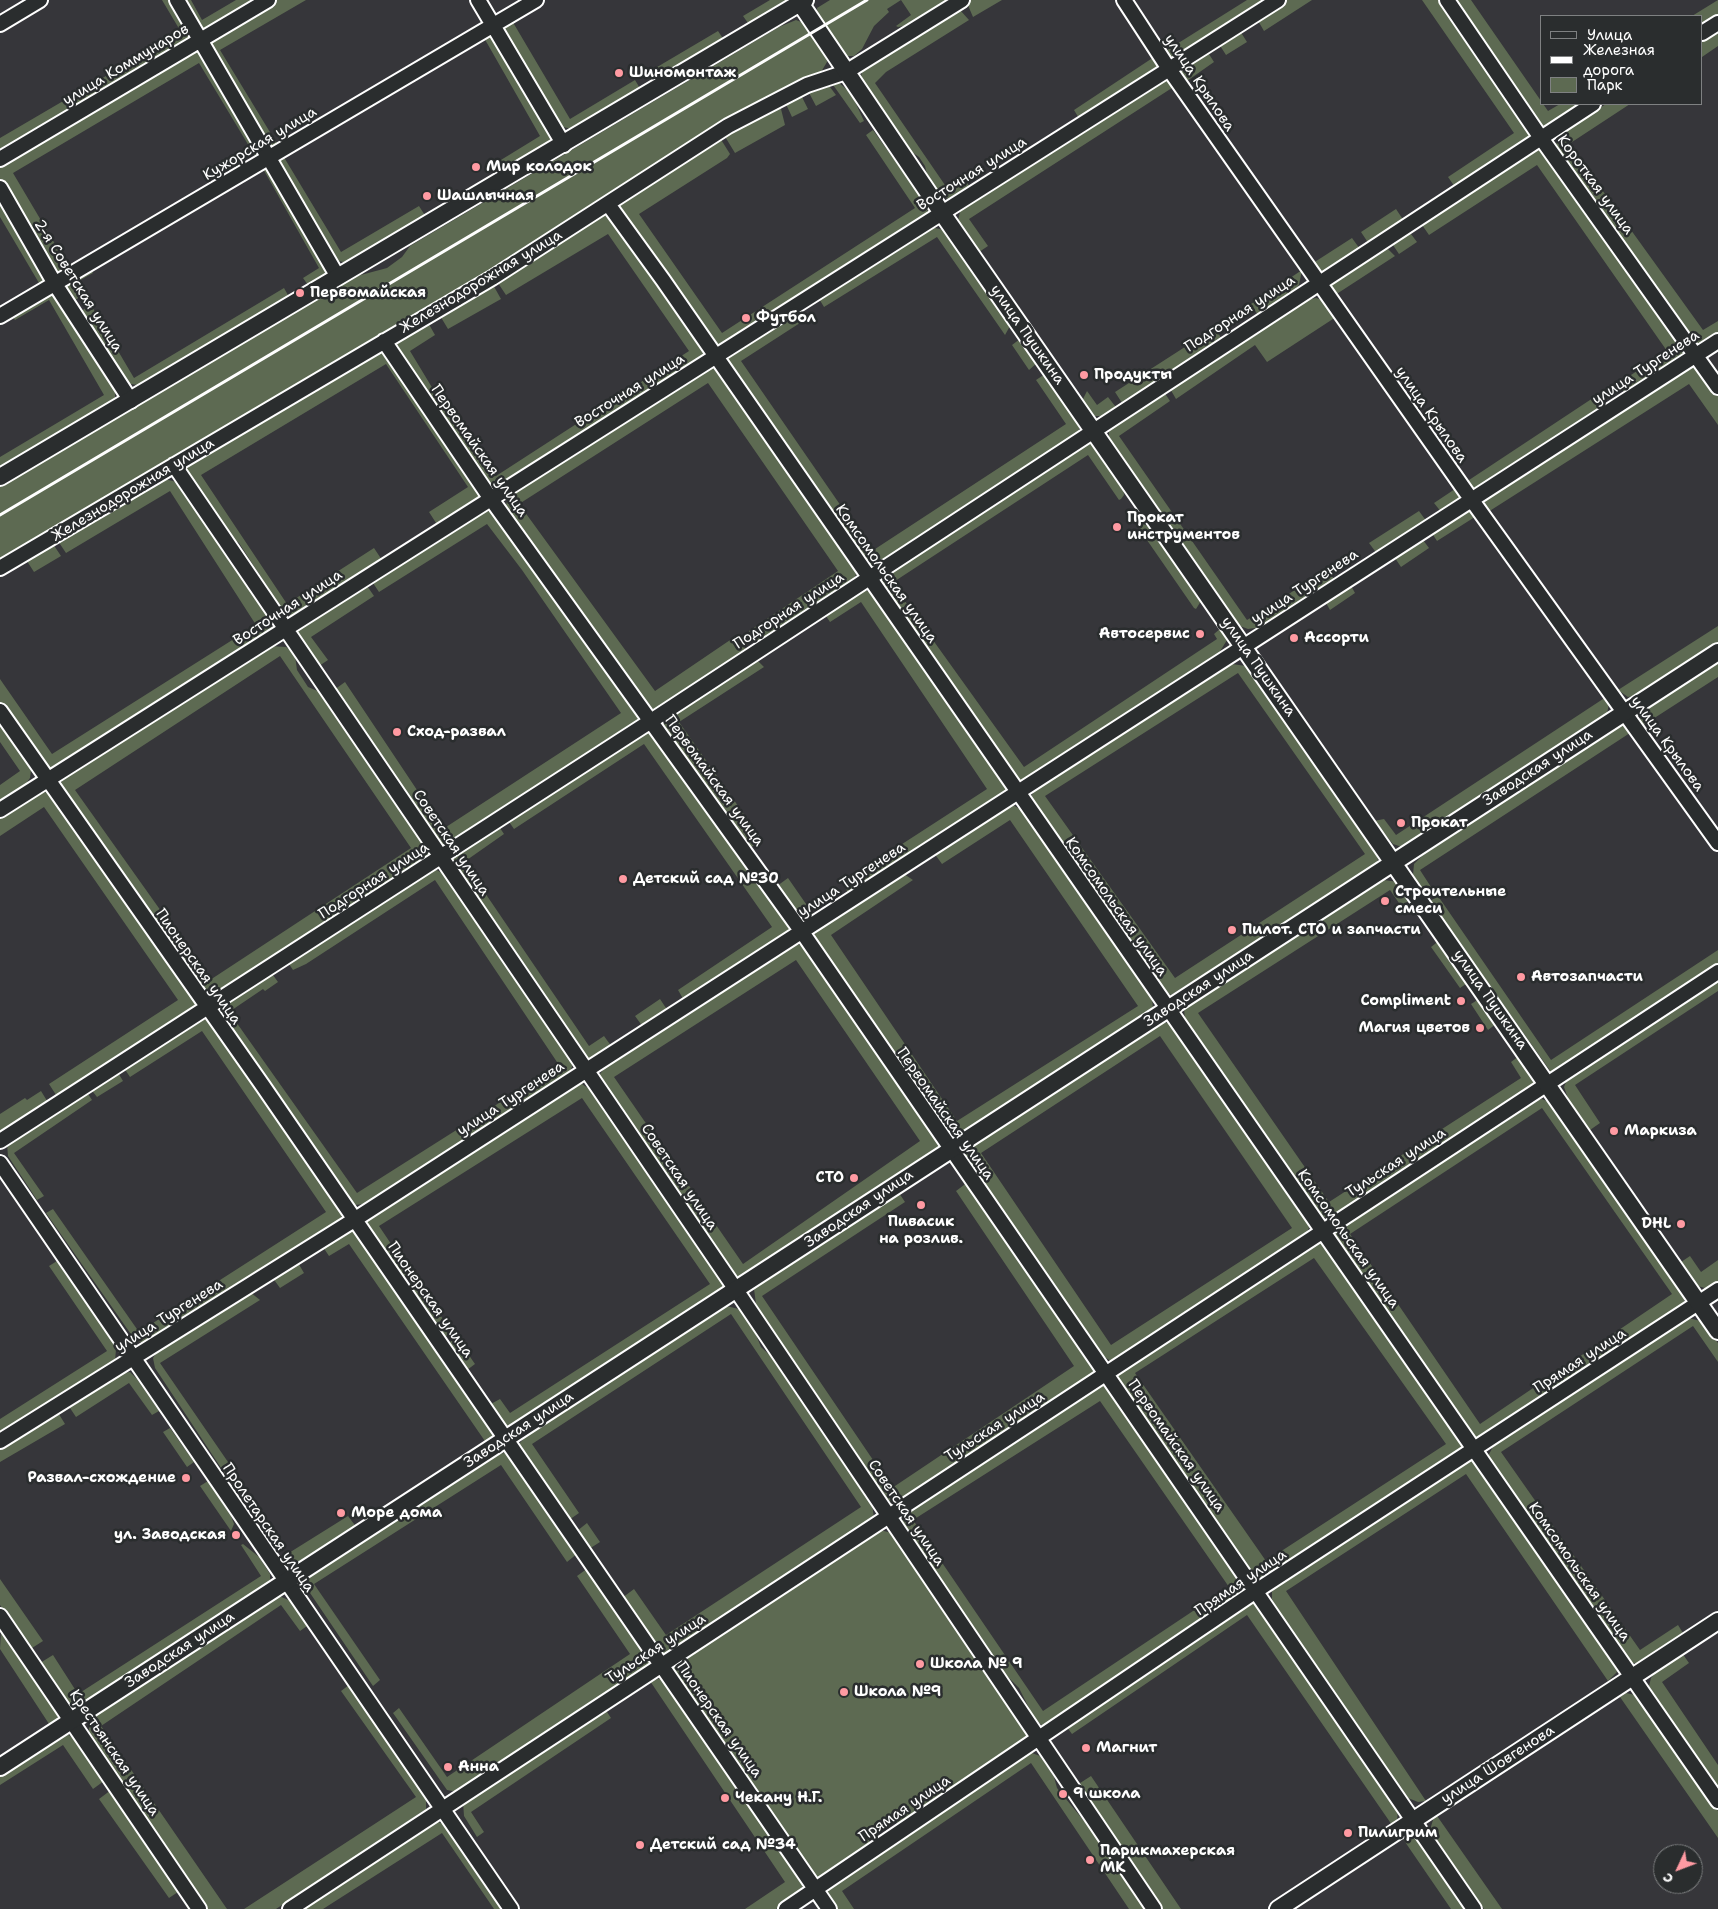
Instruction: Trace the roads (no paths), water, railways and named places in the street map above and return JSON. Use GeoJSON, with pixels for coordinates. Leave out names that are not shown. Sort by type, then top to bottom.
{"type":"FeatureCollection","features":[{"type":"Feature","properties":{"kind":"main road","name":"улица Пушкина"},"geometry":{"type":"LineString","coordinates":[[801,1],[846,72],[942,213],[1395,863],[1718,1331]]}},
{"type":"Feature","properties":{"kind":"main road"},"geometry":{"type":"LineString","coordinates":[[0,477],[564,144],[801,1]]}},
{"type":"Feature","properties":{"kind":"main road","name":"Заводская улица"},"geometry":{"type":"LineString","coordinates":[[0,1767],[1718,652]]}},
{"type":"Feature","properties":{"kind":"main road","name":"улица Шовгенова"},"geometry":{"type":"LineString","coordinates":[[1278,1909],[1718,1621]]}},
{"type":"Feature","properties":{"kind":"street"},"geometry":{"type":"LineString","coordinates":[[0,24],[40,0]]}},
{"type":"Feature","properties":{"kind":"street"},"geometry":{"type":"LineString","coordinates":[[177,0],[338,278]]}},
{"type":"Feature","properties":{"kind":"street","name":"улица Коммунаров"},"geometry":{"type":"LineString","coordinates":[[0,159],[268,0]]}},
{"type":"Feature","properties":{"kind":"street"},"geometry":{"type":"LineString","coordinates":[[478,0],[564,144]]}},
{"type":"Feature","properties":{"kind":"street","name":"Кужорская улица"},"geometry":{"type":"LineString","coordinates":[[0,316],[536,0]]}},
{"type":"Feature","properties":{"kind":"street","name":"Железнодорожная улица"},"geometry":{"type":"LineString","coordinates":[[0,568],[492,278],[728,126],[807,85],[846,72],[962,0]]}},
{"type":"Feature","properties":{"kind":"street","name":"улица Крылова"},"geometry":{"type":"LineString","coordinates":[[1124,0],[1169,69],[1471,499],[1718,843]]}},
{"type":"Feature","properties":{"kind":"street","name":"Восточная улица"},"geometry":{"type":"LineString","coordinates":[[0,810],[1278,0]]}},
{"type":"Feature","properties":{"kind":"street","name":"Короткая улица"},"geometry":{"type":"LineString","coordinates":[[1447,0],[1541,138],[1718,387]]}},
{"type":"Feature","properties":{"kind":"street"},"geometry":{"type":"LineString","coordinates":[[1703,32],[1718,23]]}},
{"type":"Feature","properties":{"kind":"street","name":"Подгорная улица"},"geometry":{"type":"LineString","coordinates":[[0,1141],[651,721],[1591,105]]}},
{"type":"Feature","properties":{"kind":"street","name":"2-я Советская улица"},"geometry":{"type":"LineString","coordinates":[[0,188],[56,284],[131,400]]}},
{"type":"Feature","properties":{"kind":"street","name":"Комсомольская улица"},"geometry":{"type":"LineString","coordinates":[[608,204],[716,356],[1718,1801]]}},
{"type":"Feature","properties":{"kind":"street","name":"Первомайская улица"},"geometry":{"type":"LineString","coordinates":[[384,341],[491,499],[802,932],[1474,1909]]}},
{"type":"Feature","properties":{"kind":"street","name":"улица Тургенева"},"geometry":{"type":"LineString","coordinates":[[0,1441],[354,1220],[1718,341]]}},
{"type":"Feature","properties":{"kind":"street","name":"Советская улица"},"geometry":{"type":"LineString","coordinates":[[174,465],[736,1290],[1154,1909]]}},
{"type":"Feature","properties":{"kind":"street","name":"Пионерская улица"},"geometry":{"type":"LineString","coordinates":[[0,711],[507,1439],[661,1666],[830,1909]]}},
{"type":"Feature","properties":{"kind":"street","name":"Тульская улица"},"geometry":{"type":"LineString","coordinates":[[290,1909],[1718,972]]}},
{"type":"Feature","properties":{"kind":"street","name":"Пролетарская улица"},"geometry":{"type":"LineString","coordinates":[[0,1163],[512,1909]]}},
{"type":"Feature","properties":{"kind":"street","name":"Прямая улица"},"geometry":{"type":"LineString","coordinates":[[786,1909],[1040,1739],[1256,1591],[1718,1290]]}},
{"type":"Feature","properties":{"kind":"street","name":"Крестьянская улица"},"geometry":{"type":"LineString","coordinates":[[0,1616],[199,1909]]}},
{"type":"Feature","properties":{"kind":"railway"},"geometry":{"type":"LineString","coordinates":[[0,515],[867,0]]}},
{"type":"Feature","properties":{"kind":"place","name":"Шиномонтаж"},"geometry":{"type":"Point","coordinates":[619,73]}},
{"type":"Feature","properties":{"kind":"place","name":"Мир колодок"},"geometry":{"type":"Point","coordinates":[476,167]}},
{"type":"Feature","properties":{"kind":"place","name":"Шашлычная"},"geometry":{"type":"Point","coordinates":[427,196]}},
{"type":"Feature","properties":{"kind":"place","name":"Первомайская"},"geometry":{"type":"Point","coordinates":[300,293]}},
{"type":"Feature","properties":{"kind":"place","name":"Футбол"},"geometry":{"type":"Point","coordinates":[746,318]}},
{"type":"Feature","properties":{"kind":"place","name":"Продукты"},"geometry":{"type":"Point","coordinates":[1084,375]}},
{"type":"Feature","properties":{"kind":"place","name":"Прокат инструментов"},"geometry":{"type":"Point","coordinates":[1117,527]}},
{"type":"Feature","properties":{"kind":"place","name":"Автосервис"},"geometry":{"type":"Point","coordinates":[1200,634]}},
{"type":"Feature","properties":{"kind":"place","name":"Ассорти"},"geometry":{"type":"Point","coordinates":[1294,638]}},
{"type":"Feature","properties":{"kind":"place","name":"Сход-развал"},"geometry":{"type":"Point","coordinates":[397,732]}},
{"type":"Feature","properties":{"kind":"place","name":"Прокат"},"geometry":{"type":"Point","coordinates":[1401,823]}},
{"type":"Feature","properties":{"kind":"place","name":"Детский сад №30"},"geometry":{"type":"Point","coordinates":[623,879]}},
{"type":"Feature","properties":{"kind":"place","name":"Строительные смеси"},"geometry":{"type":"Point","coordinates":[1385,901]}},
{"type":"Feature","properties":{"kind":"place","name":"Пилот. СТО и запчасти"},"geometry":{"type":"Point","coordinates":[1232,930]}},
{"type":"Feature","properties":{"kind":"place","name":"Автозапчасти"},"geometry":{"type":"Point","coordinates":[1521,977]}},
{"type":"Feature","properties":{"kind":"place","name":"Compliment"},"geometry":{"type":"Point","coordinates":[1461,1001]}},
{"type":"Feature","properties":{"kind":"place","name":"Магия цветов"},"geometry":{"type":"Point","coordinates":[1480,1028]}},
{"type":"Feature","properties":{"kind":"place","name":"Маркиза"},"geometry":{"type":"Point","coordinates":[1614,1131]}},
{"type":"Feature","properties":{"kind":"place","name":"СТО"},"geometry":{"type":"Point","coordinates":[854,1178]}},
{"type":"Feature","properties":{"kind":"place","name":"Пивасик на розлив."},"geometry":{"type":"Point","coordinates":[921,1205]}},
{"type":"Feature","properties":{"kind":"place","name":"DHL"},"geometry":{"type":"Point","coordinates":[1681,1224]}},
{"type":"Feature","properties":{"kind":"place","name":"Развал-схождение"},"geometry":{"type":"Point","coordinates":[186,1478]}},
{"type":"Feature","properties":{"kind":"place","name":"Море дома"},"geometry":{"type":"Point","coordinates":[341,1513]}},
{"type":"Feature","properties":{"kind":"place","name":"ул. Заводская"},"geometry":{"type":"Point","coordinates":[236,1535]}},
{"type":"Feature","properties":{"kind":"place","name":"Школа № 9"},"geometry":{"type":"Point","coordinates":[920,1664]}},
{"type":"Feature","properties":{"kind":"place","name":"Школа №9"},"geometry":{"type":"Point","coordinates":[844,1692]}},
{"type":"Feature","properties":{"kind":"place","name":"Магнит"},"geometry":{"type":"Point","coordinates":[1086,1748]}},
{"type":"Feature","properties":{"kind":"place","name":"Анна"},"geometry":{"type":"Point","coordinates":[448,1767]}},
{"type":"Feature","properties":{"kind":"place","name":"9 школа"},"geometry":{"type":"Point","coordinates":[1063,1794]}},
{"type":"Feature","properties":{"kind":"place","name":"Чекану Н.Г."},"geometry":{"type":"Point","coordinates":[725,1798]}},
{"type":"Feature","properties":{"kind":"place","name":"Пилигрим"},"geometry":{"type":"Point","coordinates":[1348,1833]}},
{"type":"Feature","properties":{"kind":"place","name":"Детский сад №34"},"geometry":{"type":"Point","coordinates":[640,1845]}},
{"type":"Feature","properties":{"kind":"place","name":"Парикмахерская МК"},"geometry":{"type":"Point","coordinates":[1090,1860]}}]}
